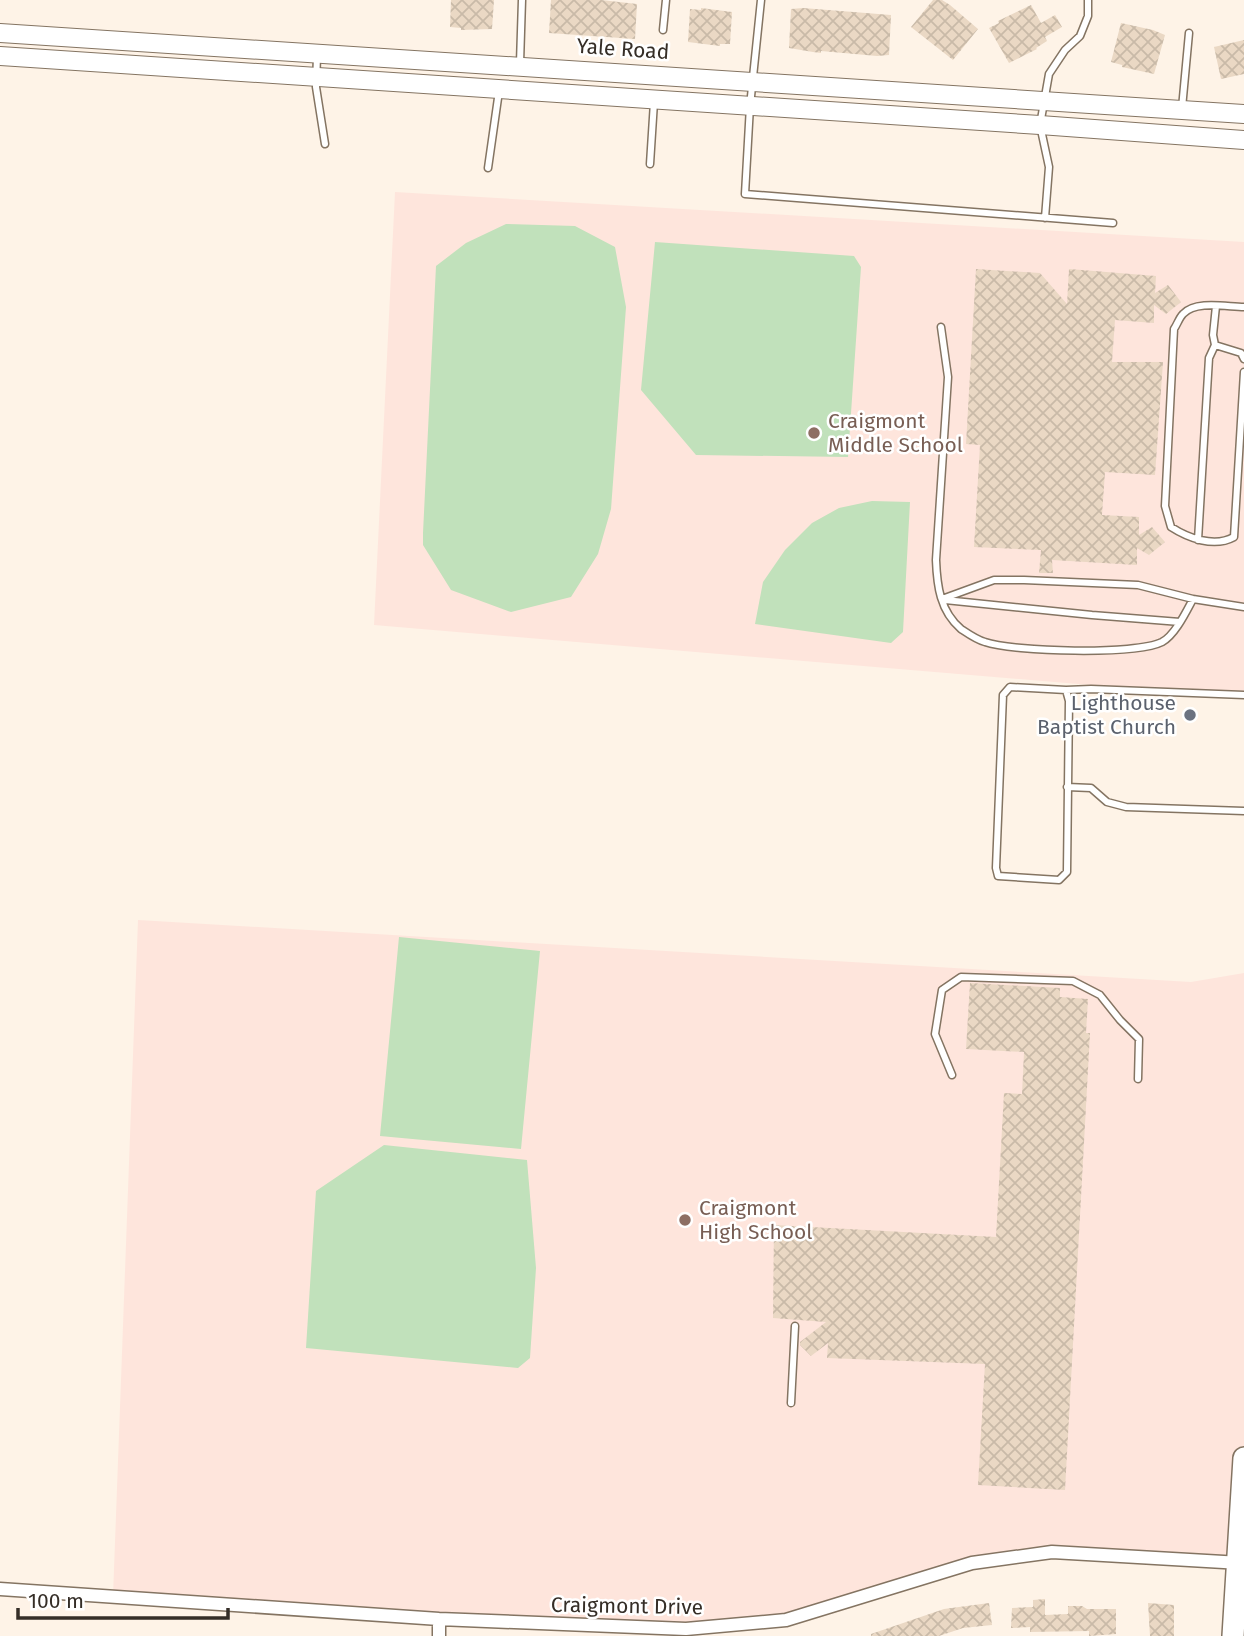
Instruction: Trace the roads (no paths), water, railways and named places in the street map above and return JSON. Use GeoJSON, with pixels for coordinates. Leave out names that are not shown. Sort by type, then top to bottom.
{"type":"FeatureCollection","features":[{"type":"Feature","properties":{"kind":"main road","name":"Yale Road"},"geometry":{"type":"LineString","coordinates":[[0,33],[1244,114]]}},
{"type":"Feature","properties":{"kind":"main road"},"geometry":{"type":"LineString","coordinates":[[0,57],[1040,125],[1244,141]]}},
{"type":"Feature","properties":{"kind":"main road"},"geometry":{"type":"LineString","coordinates":[[1233,1636],[1241,1563],[1244,1458]]}},
{"type":"Feature","properties":{"kind":"street","name":"Craigmont Drive"},"geometry":{"type":"LineString","coordinates":[[0,1589],[439,1619],[686,1629],[786,1620],[972,1563],[1052,1552],[1241,1563]]}},
{"type":"Feature","properties":{"kind":"street"},"geometry":{"type":"LineString","coordinates":[[439,1619],[439,1636]]}},
{"type":"Feature","properties":{"kind":"lane"},"geometry":{"type":"LineString","coordinates":[[520,65],[522,0]]}},
{"type":"Feature","properties":{"kind":"lane"},"geometry":{"type":"LineString","coordinates":[[663,30],[666,0]]}},
{"type":"Feature","properties":{"kind":"lane"},"geometry":{"type":"LineString","coordinates":[[761,0],[752,80],[745,194],[1113,223]]}},
{"type":"Feature","properties":{"kind":"lane"},"geometry":{"type":"LineString","coordinates":[[1045,218],[1049,166],[1040,125],[1049,74],[1065,50],[1080,36],[1088,16],[1088,0]]}},
{"type":"Feature","properties":{"kind":"lane"},"geometry":{"type":"LineString","coordinates":[[1182,110],[1189,33]]}},
{"type":"Feature","properties":{"kind":"lane"},"geometry":{"type":"LineString","coordinates":[[317,52],[316,77],[325,144]]}},
{"type":"Feature","properties":{"kind":"lane"},"geometry":{"type":"LineString","coordinates":[[488,168],[499,90]]}},
{"type":"Feature","properties":{"kind":"lane"},"geometry":{"type":"LineString","coordinates":[[650,164],[654,100]]}},
{"type":"Feature","properties":{"kind":"lane"},"geometry":{"type":"LineString","coordinates":[[1198,540],[1209,358],[1216,345],[1213,335],[1216,306]]}},
{"type":"Feature","properties":{"kind":"lane"},"geometry":{"type":"LineString","coordinates":[[1244,307],[1195,308],[1183,313],[1174,329],[1165,506],[1171,527],[1188,538],[1228,540],[1234,537],[1244,372]]}},
{"type":"Feature","properties":{"kind":"lane"},"geometry":{"type":"LineString","coordinates":[[941,327],[948,377],[936,560],[937,590],[949,616],[962,630],[984,642],[1071,651],[1148,646],[1164,642],[1193,599]]}},
{"type":"Feature","properties":{"kind":"lane"},"geometry":{"type":"LineString","coordinates":[[1216,345],[1241,354],[1244,359]]}},
{"type":"Feature","properties":{"kind":"lane"},"geometry":{"type":"LineString","coordinates":[[942,599],[994,580],[1014,580],[1138,585],[1193,599],[1244,607]]}},
{"type":"Feature","properties":{"kind":"lane"},"geometry":{"type":"LineString","coordinates":[[942,599],[1180,622]]}},
{"type":"Feature","properties":{"kind":"lane"},"geometry":{"type":"LineString","coordinates":[[1066,691],[1069,702],[1067,872],[1059,880],[998,876],[996,867],[1003,695],[1010,687],[1244,695]]}},
{"type":"Feature","properties":{"kind":"lane"},"geometry":{"type":"LineString","coordinates":[[1066,787],[1091,788],[1107,802],[1126,807],[1244,811]]}},
{"type":"Feature","properties":{"kind":"lane"},"geometry":{"type":"LineString","coordinates":[[952,1075],[935,1034],[942,990],[961,977],[1073,981],[1100,995],[1119,1020],[1139,1039],[1138,1079]]}},
{"type":"Feature","properties":{"kind":"lane"},"geometry":{"type":"LineString","coordinates":[[790,1403],[795,1326]]}},
{"type":"Feature","properties":{"kind":"place","name":"Craigmont Middle School"},"geometry":{"type":"Point","coordinates":[814,433]}},
{"type":"Feature","properties":{"kind":"place","name":"Lighthouse Baptist Church"},"geometry":{"type":"Point","coordinates":[1190,715]}},
{"type":"Feature","properties":{"kind":"place","name":"Craigmont High School"},"geometry":{"type":"Point","coordinates":[685,1220]}}]}
